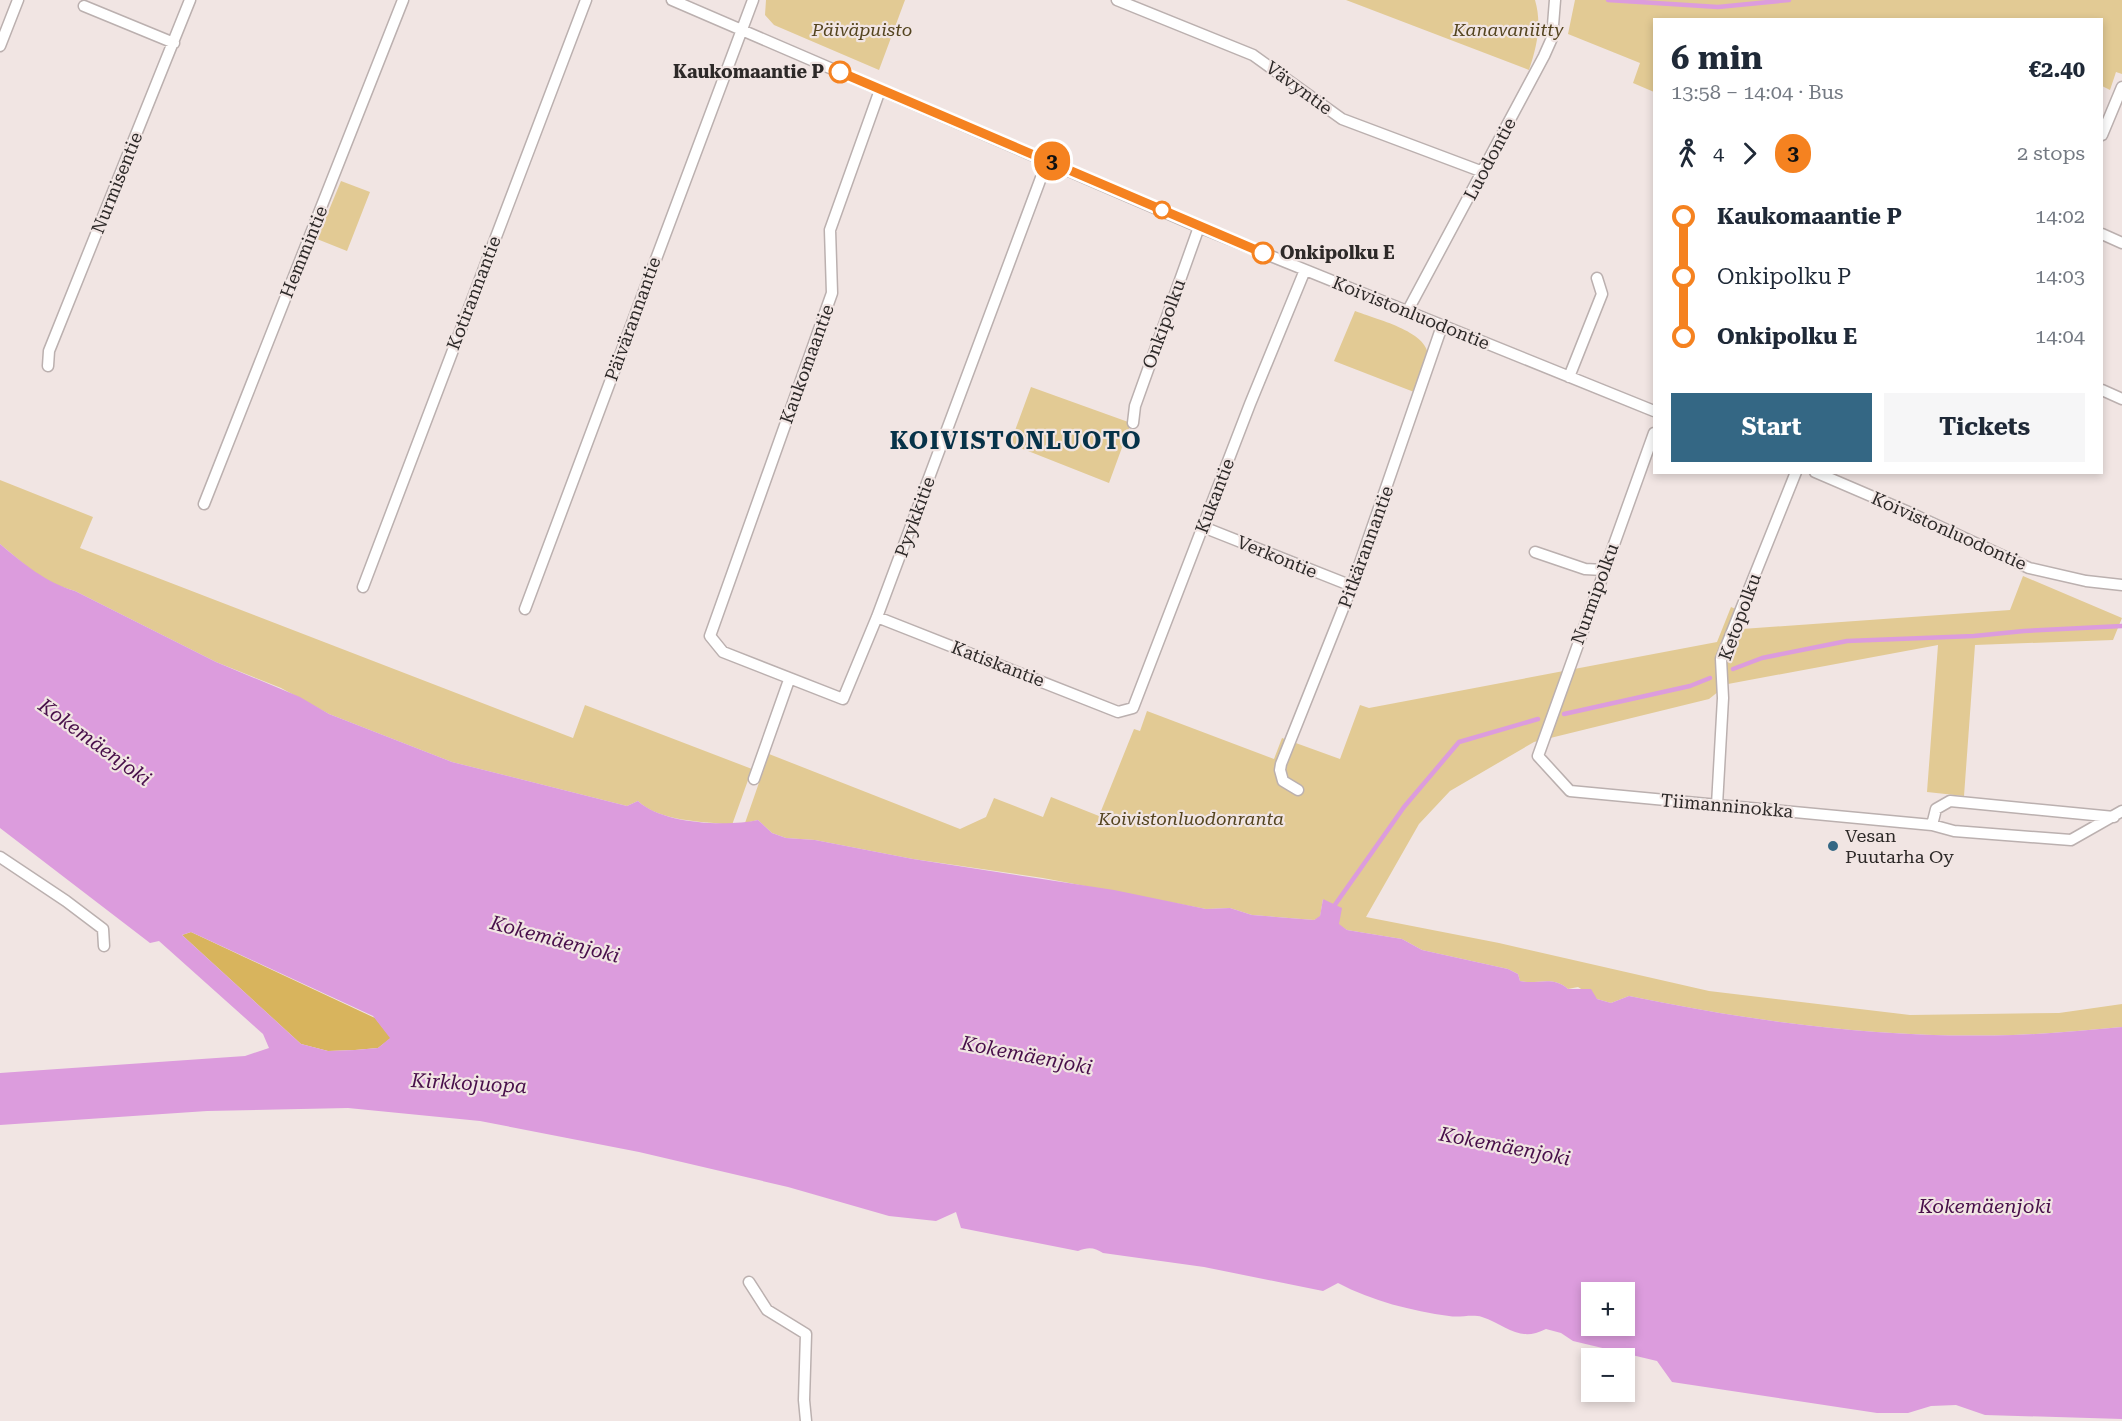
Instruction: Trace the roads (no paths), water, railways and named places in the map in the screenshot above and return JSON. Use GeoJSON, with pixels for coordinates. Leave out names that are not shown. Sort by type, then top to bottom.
{"type":"FeatureCollection","features":[{"type":"Feature","properties":{"kind":"street"},"geometry":{"type":"LineString","coordinates":[[0,46],[18,0]]}},
{"type":"Feature","properties":{"kind":"street","name":"Nurmisentie"},"geometry":{"type":"LineString","coordinates":[[48,366],[50,351],[190,0]]}},
{"type":"Feature","properties":{"kind":"street","name":"Hemmintie"},"geometry":{"type":"LineString","coordinates":[[204,504],[403,0]]}},
{"type":"Feature","properties":{"kind":"street","name":"Kotirannantie"},"geometry":{"type":"LineString","coordinates":[[363,587],[586,0]]}},
{"type":"Feature","properties":{"kind":"street","name":"Koivistonluodontie"},"geometry":{"type":"LineString","coordinates":[[672,0],[880,90],[1048,159],[1199,226],[1653,411]]}},
{"type":"Feature","properties":{"kind":"street","name":"Päivärannantie"},"geometry":{"type":"LineString","coordinates":[[525,609],[753,0]]}},
{"type":"Feature","properties":{"kind":"street","name":"Vävyntie"},"geometry":{"type":"LineString","coordinates":[[1117,0],[1254,55],[1342,119],[1483,172]]}},
{"type":"Feature","properties":{"kind":"street","name":"Luodontie"},"geometry":{"type":"LineString","coordinates":[[1407,312],[1544,56],[1552,38],[1555,0]]}},
{"type":"Feature","properties":{"kind":"street"},"geometry":{"type":"LineString","coordinates":[[84,6],[174,43]]}},
{"type":"Feature","properties":{"kind":"street"},"geometry":{"type":"LineString","coordinates":[[2103,133],[2122,87]]}},
{"type":"Feature","properties":{"kind":"street","name":"Kaukomaantie"},"geometry":{"type":"LineString","coordinates":[[710,636],[832,292],[830,230],[880,90]]}},
{"type":"Feature","properties":{"kind":"street","name":"Pyykkitie"},"geometry":{"type":"LineString","coordinates":[[710,636],[723,652],[789,680],[843,699],[877,617],[1048,159]]}},
{"type":"Feature","properties":{"kind":"street","name":"Onkipolku"},"geometry":{"type":"LineString","coordinates":[[1133,423],[1136,406],[1199,226]]}},
{"type":"Feature","properties":{"kind":"street"},"geometry":{"type":"LineString","coordinates":[[2103,234],[2122,243]]}},
{"type":"Feature","properties":{"kind":"street","name":"Kukantie"},"geometry":{"type":"LineString","coordinates":[[1118,712],[1133,708],[1305,270]]}},
{"type":"Feature","properties":{"kind":"street"},"geometry":{"type":"LineString","coordinates":[[1569,377],[1602,294],[1597,278]]}},
{"type":"Feature","properties":{"kind":"street","name":"Pitkärannantie"},"geometry":{"type":"LineString","coordinates":[[1298,790],[1283,781],[1281,764],[1352,586],[1442,326]]}},
{"type":"Feature","properties":{"kind":"street"},"geometry":{"type":"LineString","coordinates":[[2103,390],[2122,399]]}},
{"type":"Feature","properties":{"kind":"street","name":"Nurmipolku"},"geometry":{"type":"LineString","coordinates":[[1538,756],[1653,435]]}},
{"type":"Feature","properties":{"kind":"street","name":"Ketopolku"},"geometry":{"type":"LineString","coordinates":[[1717,805],[1723,698],[1721,659],[1796,474]]}},
{"type":"Feature","properties":{"kind":"street","name":"Koivistonluodontie"},"geometry":{"type":"LineString","coordinates":[[1820,474],[2029,568],[2086,581],[2122,585]]}},
{"type":"Feature","properties":{"kind":"street","name":"Verkontie"},"geometry":{"type":"LineString","coordinates":[[1203,527],[1352,586]]}},
{"type":"Feature","properties":{"kind":"street"},"geometry":{"type":"LineString","coordinates":[[1535,552],[1585,569],[1603,570]]}},
{"type":"Feature","properties":{"kind":"street","name":"Katiskantie"},"geometry":{"type":"LineString","coordinates":[[877,617],[1118,712]]}},
{"type":"Feature","properties":{"kind":"street"},"geometry":{"type":"LineString","coordinates":[[754,779],[789,680]]}},
{"type":"Feature","properties":{"kind":"street","name":"Tiimanninokka"},"geometry":{"type":"LineString","coordinates":[[1538,756],[1570,791],[1932,825],[1954,831],[2071,840],[2118,814]]}},
{"type":"Feature","properties":{"kind":"street","name":"Tiimanninokka"},"geometry":{"type":"LineString","coordinates":[[1932,825],[1936,809],[1950,801],[2118,814]]}},
{"type":"Feature","properties":{"kind":"street"},"geometry":{"type":"LineString","coordinates":[[0,857],[103,929],[104,946]]}},
{"type":"Feature","properties":{"kind":"street"},"geometry":{"type":"LineString","coordinates":[[749,1282],[767,1310],[806,1334],[804,1400],[806,1421]]}},
{"type":"Feature","properties":{"kind":"water"},"geometry":{"type":"Polygon","coordinates":[[[0,544],[26,565],[54,583],[75,591],[216,662],[300,697],[329,714],[452,762],[627,806],[638,801],[662,815],[678,819],[712,823],[758,820],[772,833],[786,838],[815,840],[913,859],[1114,890],[1206,909],[1230,908],[1252,915],[1314,920],[1320,916],[1323,899],[1342,908],[1339,924],[1347,930],[1402,939],[1422,950],[1508,969],[1518,974],[1520,981],[1551,981],[1568,989],[1591,989],[1597,999],[1611,1003],[1629,996],[1772,1021],[1916,1034],[2013,1035],[2122,1027],[2122,1419],[1985,1415],[1956,1405],[1931,1406],[1908,1413],[1877,1413],[1672,1382],[1657,1361],[1635,1356],[1635,1348],[1602,1348],[1573,1341],[1561,1333],[1546,1329],[1536,1333],[1520,1333],[1482,1317],[1435,1314],[1407,1308],[1364,1295],[1338,1283],[1323,1291],[1204,1267],[1103,1253],[1088,1248],[1078,1251],[961,1228],[956,1212],[936,1221],[889,1216],[788,1187],[639,1152],[480,1121],[348,1108],[207,1111],[0,1125],[0,1073],[245,1056],[269,1048],[263,1034],[159,941],[150,943],[0,828],[0,544]],[[191,932],[182,935],[301,1044],[328,1051],[378,1048],[390,1038],[373,1016],[191,932]]]}},
{"type":"Feature","properties":{"kind":"waterway"},"geometry":{"type":"LineString","coordinates":[[1608,0],[1718,7],[1789,0]]}},
{"type":"Feature","properties":{"kind":"waterway"},"geometry":{"type":"LineString","coordinates":[[1733,669],[1762,658],[1847,641],[1974,636],[2122,626]]}},
{"type":"Feature","properties":{"kind":"waterway"},"geometry":{"type":"LineString","coordinates":[[1564,714],[1690,686],[1710,678]]}},
{"type":"Feature","properties":{"kind":"waterway"},"geometry":{"type":"LineString","coordinates":[[1332,909],[1404,807],[1459,742],[1538,719]]}},
{"type":"Feature","properties":{"kind":"place","name":"Kaukomaantie P"},"geometry":{"type":"Point","coordinates":[840,72]}},
{"type":"Feature","properties":{"kind":"place","name":"Onkipolku E"},"geometry":{"type":"Point","coordinates":[1263,253]}},
{"type":"Feature","properties":{"kind":"place","name":"Vesan Puutarha Oy"},"geometry":{"type":"Point","coordinates":[1833,846]}},
{"type":"Feature","properties":{"kind":"district","name":"KOIVISTONLUOTO"},"geometry":{"type":"Point","coordinates":[1016,441]}},
{"type":"Feature","properties":{"kind":"park label","name":"Päiväpuisto"},"geometry":{"type":"Point","coordinates":[862,30]}},
{"type":"Feature","properties":{"kind":"park label","name":"Kanavaniitty"},"geometry":{"type":"Point","coordinates":[1508,30]}},
{"type":"Feature","properties":{"kind":"park label","name":"Koivistonluodonranta"},"geometry":{"type":"Point","coordinates":[1191,819]}},
{"type":"Feature","properties":{"kind":"water label","name":"Kokemäenjoki"},"geometry":{"type":"Point","coordinates":[95,742]}},
{"type":"Feature","properties":{"kind":"water label","name":"Kokemäenjoki"},"geometry":{"type":"Point","coordinates":[555,939]}},
{"type":"Feature","properties":{"kind":"water label","name":"Kokemäenjoki"},"geometry":{"type":"Point","coordinates":[1027,1055]}},
{"type":"Feature","properties":{"kind":"water label","name":"Kirkkojuopa"},"geometry":{"type":"Point","coordinates":[469,1083]}},
{"type":"Feature","properties":{"kind":"water label","name":"Kokemäenjoki"},"geometry":{"type":"Point","coordinates":[1505,1146]}},
{"type":"Feature","properties":{"kind":"water label","name":"Kokemäenjoki"},"geometry":{"type":"Point","coordinates":[1985,1206]}}]}
